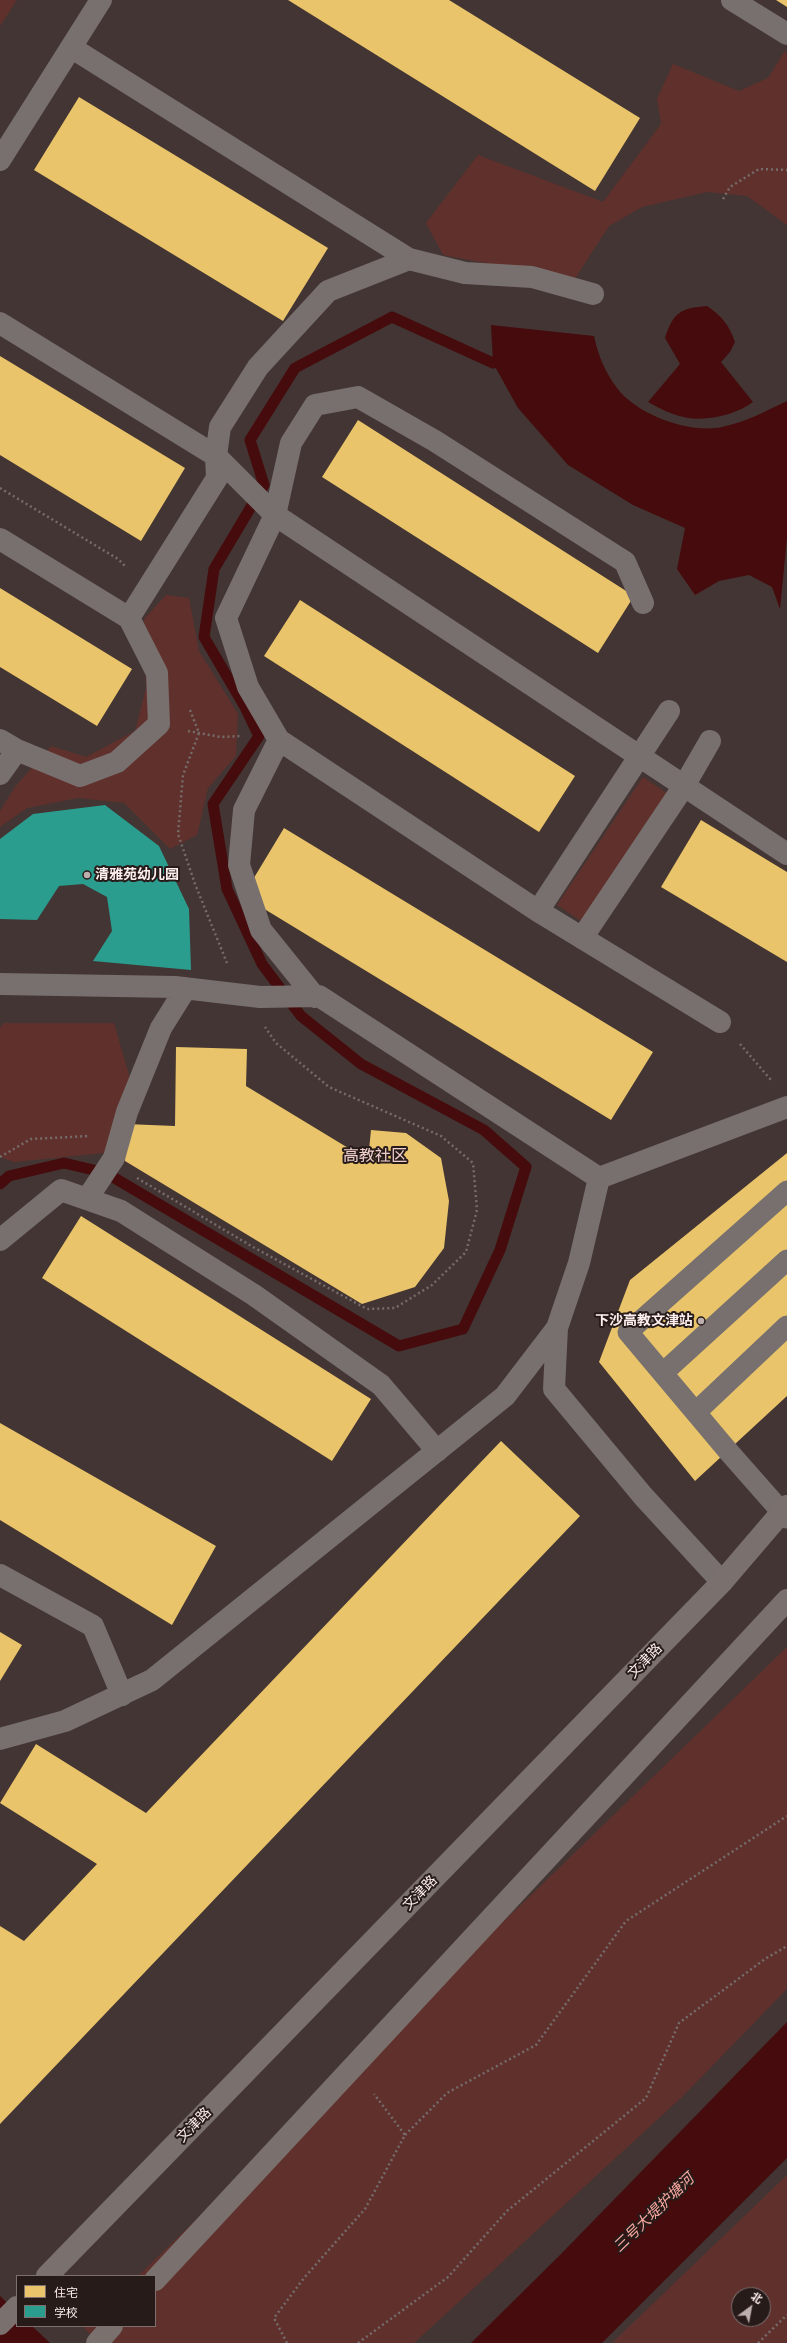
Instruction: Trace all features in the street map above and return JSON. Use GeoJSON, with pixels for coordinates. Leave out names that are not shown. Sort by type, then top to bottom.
{"type":"FeatureCollection","features":[{"type":"Feature","properties":{"kind":"main road","name":"文津路"},"geometry":{"type":"LineString","coordinates":[[48,2275],[722,1582],[785,1512]]}},
{"type":"Feature","properties":{"kind":"main road"},"geometry":{"type":"LineString","coordinates":[[156,2279],[787,1600]]}},
{"type":"Feature","properties":{"kind":"main road"},"geometry":{"type":"LineString","coordinates":[[0,2324],[16,2308]]}},
{"type":"Feature","properties":{"kind":"main road"},"geometry":{"type":"LineString","coordinates":[[97,2343],[111,2327]]}},
{"type":"Feature","properties":{"kind":"street"},"geometry":{"type":"LineString","coordinates":[[0,160],[101,0]]}},
{"type":"Feature","properties":{"kind":"street"},"geometry":{"type":"LineString","coordinates":[[732,0],[787,34]]}},
{"type":"Feature","properties":{"kind":"street"},"geometry":{"type":"LineString","coordinates":[[72,48],[409,259],[465,273],[532,277],[593,294]]}},
{"type":"Feature","properties":{"kind":"street"},"geometry":{"type":"LineString","coordinates":[[129,618],[217,478],[216,456],[220,427],[258,367],[328,291],[409,259]]}},
{"type":"Feature","properties":{"kind":"street"},"geometry":{"type":"LineString","coordinates":[[0,323],[216,456],[275,515],[787,854]]}},
{"type":"Feature","properties":{"kind":"street"},"geometry":{"type":"LineString","coordinates":[[642,603],[626,562],[434,441],[358,397],[315,405],[291,443],[275,515],[226,618],[248,687],[279,740],[538,911],[720,1022]]}},
{"type":"Feature","properties":{"kind":"street"},"geometry":{"type":"LineString","coordinates":[[0,539],[129,618],[157,672],[159,724],[117,762],[80,776],[8,745],[0,774]]}},
{"type":"Feature","properties":{"kind":"street"},"geometry":{"type":"LineString","coordinates":[[538,911],[669,711]]}},
{"type":"Feature","properties":{"kind":"street"},"geometry":{"type":"LineString","coordinates":[[279,740],[244,810],[239,865],[261,930],[314,996]]}},
{"type":"Feature","properties":{"kind":"street"},"geometry":{"type":"LineString","coordinates":[[582,938],[684,786],[710,741]]}},
{"type":"Feature","properties":{"kind":"street"},"geometry":{"type":"LineString","coordinates":[[0,984],[186,988],[260,998],[319,996],[598,1178]]}},
{"type":"Feature","properties":{"kind":"street"},"geometry":{"type":"LineString","coordinates":[[89,1196],[113,1160],[127,1112],[161,1028],[186,988]]}},
{"type":"Feature","properties":{"kind":"street"},"geometry":{"type":"LineString","coordinates":[[598,1178],[787,1107]]}},
{"type":"Feature","properties":{"kind":"street"},"geometry":{"type":"LineString","coordinates":[[598,1178],[579,1263],[557,1328],[554,1389],[642,1496],[722,1582]]}},
{"type":"Feature","properties":{"kind":"street"},"geometry":{"type":"LineString","coordinates":[[0,1240],[61,1190],[89,1196],[121,1211],[254,1295],[381,1385],[437,1451]]}},
{"type":"Feature","properties":{"kind":"street"},"geometry":{"type":"LineString","coordinates":[[0,1739],[65,1721],[152,1680],[505,1396],[557,1328]]}},
{"type":"Feature","properties":{"kind":"street"},"geometry":{"type":"LineString","coordinates":[[0,1575],[93,1626],[122,1695]]}},
{"type":"Feature","properties":{"kind":"lane"},"geometry":{"type":"LineString","coordinates":[[785,1512],[696,1412],[664,1372],[628,1332],[787,1191]]}},
{"type":"Feature","properties":{"kind":"lane"},"geometry":{"type":"LineString","coordinates":[[664,1372],[787,1260]]}},
{"type":"Feature","properties":{"kind":"lane"},"geometry":{"type":"LineString","coordinates":[[696,1412],[787,1326]]}},
{"type":"Feature","properties":{"kind":"path"},"geometry":{"type":"LineString","coordinates":[[723,199],[730,187],[759,169],[787,170]]}},
{"type":"Feature","properties":{"kind":"path"},"geometry":{"type":"LineString","coordinates":[[159,724],[221,737],[240,736]]}},
{"type":"Feature","properties":{"kind":"path"},"geometry":{"type":"LineString","coordinates":[[720,1022],[777,1086]]}},
{"type":"Feature","properties":{"kind":"path"},"geometry":{"type":"LineString","coordinates":[[287,2343],[274,2318],[304,2278],[365,2209],[405,2135],[447,2093],[536,2046],[626,1921],[787,1816]]}},
{"type":"Feature","properties":{"kind":"path"},"geometry":{"type":"LineString","coordinates":[[358,2343],[448,2277],[507,2211],[646,2098],[679,2023],[765,1959],[787,1946]]}},
{"type":"Feature","properties":{"kind":"path"},"geometry":{"type":"LineString","coordinates":[[374,2094],[405,2135]]}},
{"type":"Feature","properties":{"kind":"path"},"geometry":{"type":"LineString","coordinates":[[758,2343],[787,2315]]}},
{"type":"Feature","properties":{"kind":"shaded area"},"geometry":{"type":"Polygon","coordinates":[[[0,0],[17,0],[0,26],[0,0]]]}},
{"type":"Feature","properties":{"kind":"shaded area"},"geometry":{"type":"Polygon","coordinates":[[[785,51],[787,53],[787,225],[747,196],[707,192],[642,207],[609,226],[574,280],[443,255],[426,223],[478,155],[603,202],[661,124],[657,99],[673,64],[739,91],[768,78],[785,51]]]}},
{"type":"Feature","properties":{"kind":"shaded area"},"geometry":{"type":"Polygon","coordinates":[[[166,595],[189,598],[199,651],[238,714],[236,756],[208,788],[197,835],[170,849],[124,803],[78,798],[27,808],[0,827],[0,811],[15,787],[51,746],[86,757],[135,731],[146,688],[144,619],[166,595]]]}},
{"type":"Feature","properties":{"kind":"shaded area"},"geometry":{"type":"Polygon","coordinates":[[[643,777],[668,794],[581,921],[557,905],[643,777]]]}},
{"type":"Feature","properties":{"kind":"shaded area"},"geometry":{"type":"Polygon","coordinates":[[[4,1023],[114,1023],[131,1082],[114,1152],[14,1162],[0,1157],[0,1028],[4,1023]]]}},
{"type":"Feature","properties":{"kind":"shaded area"},"geometry":{"type":"Polygon","coordinates":[[[787,1647],[787,1989],[682,2097],[414,2343],[99,2343],[84,2328],[156,2327],[156,2275],[139,2275],[787,1647]]]}},
{"type":"Feature","properties":{"kind":"shaded area"},"geometry":{"type":"Polygon","coordinates":[[[787,2175],[787,2343],[612,2343],[787,2175]]]}},
{"type":"Feature","properties":{"kind":"water"},"geometry":{"type":"Polygon","coordinates":[[[707,306],[717,313],[724,321],[735,342],[730,352],[721,362],[753,402],[735,412],[725,415],[704,419],[683,417],[648,402],[680,364],[665,338],[671,323],[679,313],[684,310],[707,306]]]}},
{"type":"Feature","properties":{"kind":"water"},"geometry":{"type":"Polygon","coordinates":[[[491,325],[594,336],[600,357],[606,370],[617,388],[626,398],[651,414],[680,425],[695,428],[709,428],[731,425],[787,401],[787,538],[780,609],[772,587],[749,575],[719,581],[695,595],[677,569],[685,528],[633,505],[568,465],[518,408],[493,363],[491,325]]]}},
{"type":"Feature","properties":{"kind":"water","name":"三号大堤护塘河"},"geometry":{"type":"Polygon","coordinates":[[[787,2022],[787,2158],[602,2343],[471,2343],[560,2255],[787,2022]]]}},
{"type":"Feature","properties":{"kind":"water"},"geometry":{"type":"Polygon","coordinates":[[[0,2296],[16,2311],[16,2327],[33,2327],[50,2343],[0,2343],[0,2296]]]}},
{"type":"Feature","properties":{"kind":"building: 住宅"},"geometry":{"type":"Polygon","coordinates":[[[288,0],[449,0],[640,118],[595,191],[288,0]]]}},
{"type":"Feature","properties":{"kind":"building: 住宅"},"geometry":{"type":"Polygon","coordinates":[[[776,0],[787,0],[787,7],[776,0]]]}},
{"type":"Feature","properties":{"kind":"building: 住宅"},"geometry":{"type":"Polygon","coordinates":[[[79,97],[328,248],[283,321],[34,170],[79,97]]]}},
{"type":"Feature","properties":{"kind":"building: 住宅"},"geometry":{"type":"Polygon","coordinates":[[[0,356],[185,468],[141,541],[0,455],[0,356]]]}},
{"type":"Feature","properties":{"kind":"building: 住宅"},"geometry":{"type":"Polygon","coordinates":[[[358,420],[634,596],[598,653],[322,477],[358,420]]]}},
{"type":"Feature","properties":{"kind":"building: 住宅"},"geometry":{"type":"Polygon","coordinates":[[[0,588],[132,669],[97,726],[0,667],[0,588]]]}},
{"type":"Feature","properties":{"kind":"building: 住宅"},"geometry":{"type":"Polygon","coordinates":[[[300,600],[575,776],[539,832],[264,656],[300,600]]]}},
{"type":"Feature","properties":{"kind":"building: 住宅"},"geometry":{"type":"Polygon","coordinates":[[[701,820],[787,872],[787,962],[661,887],[701,820]]]}},
{"type":"Feature","properties":{"kind":"building: 住宅"},"geometry":{"type":"Polygon","coordinates":[[[284,828],[653,1052],[611,1120],[243,896],[284,828]]]}},
{"type":"Feature","properties":{"kind":"building: 住宅"},"geometry":{"type":"Polygon","coordinates":[[[176,1047],[247,1049],[246,1086],[368,1160],[371,1130],[406,1133],[441,1158],[449,1201],[444,1248],[415,1287],[362,1304],[125,1161],[126,1124],[175,1126],[176,1047]]]}},
{"type":"Feature","properties":{"kind":"building: 住宅","name":"下沙高教文津站"},"geometry":{"type":"Polygon","coordinates":[[[787,1153],[787,1396],[695,1481],[599,1362],[630,1280],[787,1153]]]}},
{"type":"Feature","properties":{"kind":"building: 住宅"},"geometry":{"type":"Polygon","coordinates":[[[81,1216],[371,1399],[332,1461],[42,1278],[81,1216]]]}},
{"type":"Feature","properties":{"kind":"building: 住宅"},"geometry":{"type":"Polygon","coordinates":[[[0,1423],[216,1546],[172,1625],[0,1520],[0,1423]]]}},
{"type":"Feature","properties":{"kind":"building: 住宅"},"geometry":{"type":"Polygon","coordinates":[[[501,1441],[580,1516],[0,2124],[0,1926],[24,1941],[97,1864],[0,1803],[36,1744],[146,1813],[501,1441]]]}},
{"type":"Feature","properties":{"kind":"building: 住宅"},"geometry":{"type":"Polygon","coordinates":[[[0,1632],[22,1645],[0,1681],[0,1632]]]}},
{"type":"Feature","properties":{"kind":"building: 学校","name":"清雅苑幼儿园"},"geometry":{"type":"Polygon","coordinates":[[[105,805],[159,846],[189,909],[191,970],[93,961],[112,931],[107,897],[83,884],[59,886],[37,920],[0,919],[0,839],[33,814],[105,805]]]}},
{"type":"Feature","properties":{"kind":"waterway"},"geometry":{"type":"LineString","coordinates":[[0,1184],[9,1176],[64,1163],[106,1173],[399,1346],[463,1329],[500,1250],[526,1167],[484,1130],[361,1064],[301,1016],[262,964],[227,889],[213,804],[259,736],[245,707],[204,637],[214,569],[264,485],[250,440],[295,368],[392,317],[493,363]]}},
{"type":"Feature","properties":{"kind":"place","name":"清雅苑幼儿园"},"geometry":{"type":"Point","coordinates":[87,875]}},
{"type":"Feature","properties":{"kind":"place","name":"下沙高教文津站"},"geometry":{"type":"Point","coordinates":[701,1321]}},
{"type":"Feature","properties":{"kind":"district","name":"高教社区"},"geometry":{"type":"Point","coordinates":[375,1156]}}]}
